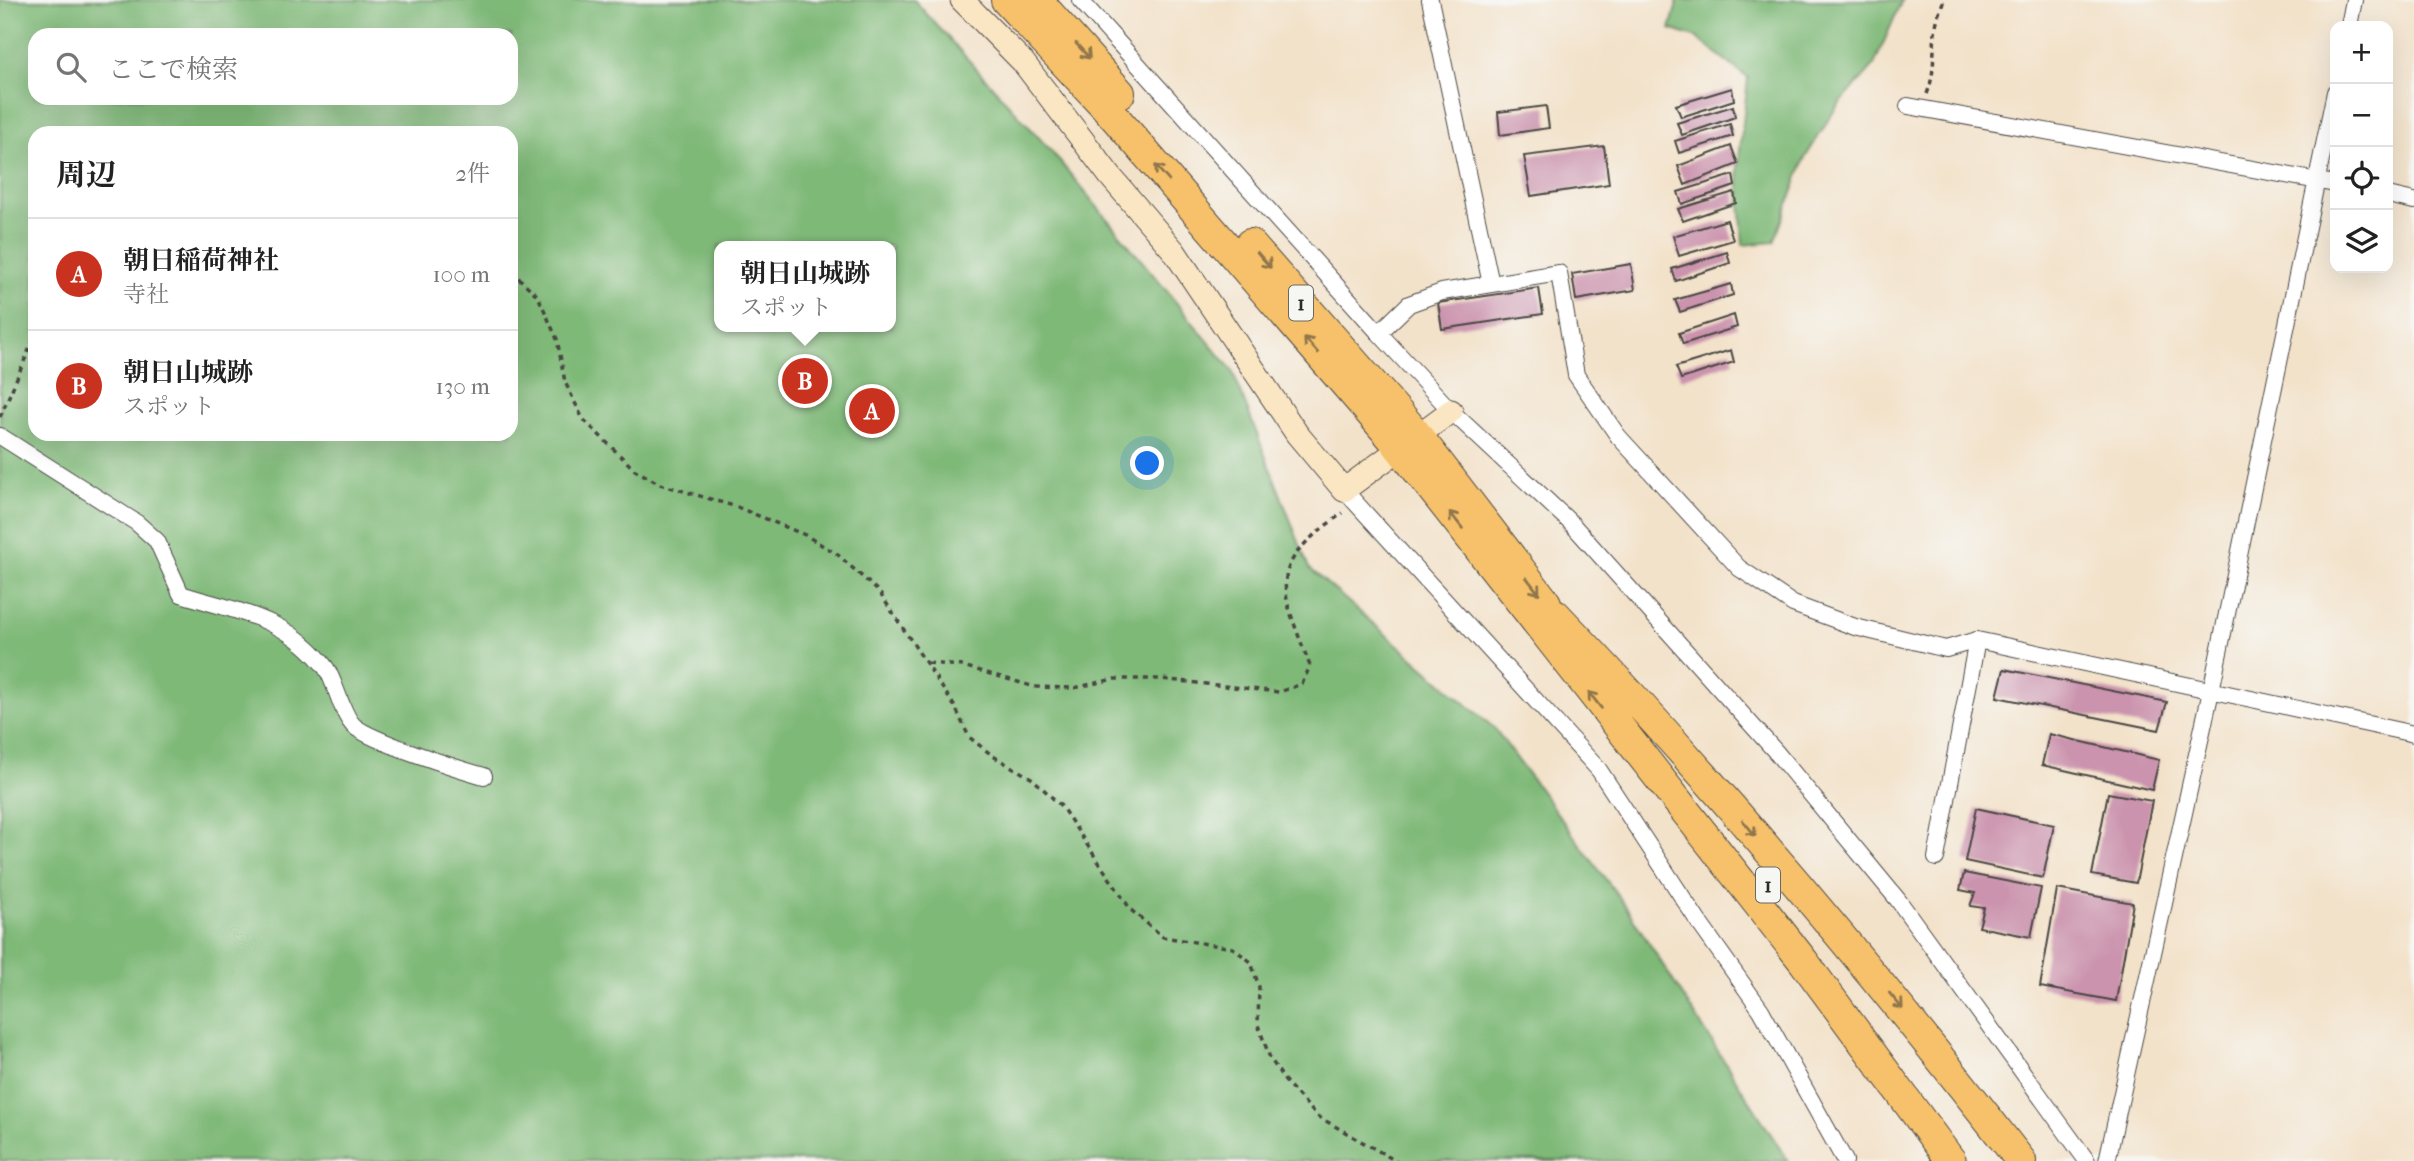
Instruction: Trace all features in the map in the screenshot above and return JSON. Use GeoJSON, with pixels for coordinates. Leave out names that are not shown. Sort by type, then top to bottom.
{"type":"FeatureCollection","features":[{"type":"Feature","properties":{"kind":"highway"},"geometry":{"type":"LineString","coordinates":[[1006,0],[1104,105],[1392,438],[1785,938],[1951,1161]]}},
{"type":"Feature","properties":{"kind":"highway","name":"1"},"geometry":{"type":"LineString","coordinates":[[1037,0],[1414,431],[1820,951],[1974,1161]]}},
{"type":"Feature","properties":{"kind":"highway"},"geometry":{"type":"LineString","coordinates":[[1555,614],[1663,727],[1905,1011],[2021,1161]]}},
{"type":"Feature","properties":{"kind":"highway"},"geometry":{"type":"LineString","coordinates":[[1785,938],[1928,1161]]}},
{"type":"Feature","properties":{"kind":"street"},"geometry":{"type":"LineString","coordinates":[[962,0],[1023,62],[1110,176],[1174,251],[1297,434],[1350,497],[1599,770],[1700,924],[1761,1010],[1845,1161]]}},
{"type":"Feature","properties":{"kind":"street"},"geometry":{"type":"LineString","coordinates":[[1080,0],[1451,411],[1571,523],[1776,752],[1898,900],[2087,1161]]}},
{"type":"Feature","properties":{"kind":"street"},"geometry":{"type":"LineString","coordinates":[[1430,0],[1490,284]]}},
{"type":"Feature","properties":{"kind":"street"},"geometry":{"type":"LineString","coordinates":[[2350,21],[2354,0]]}},
{"type":"Feature","properties":{"kind":"street"},"geometry":{"type":"LineString","coordinates":[[1915,107],[2330,183]]}},
{"type":"Feature","properties":{"kind":"street"},"geometry":{"type":"LineString","coordinates":[[2107,1161],[2211,691],[2330,116]]}},
{"type":"Feature","properties":{"kind":"street"},"geometry":{"type":"LineString","coordinates":[[2393,196],[2414,201]]}},
{"type":"Feature","properties":{"kind":"street"},"geometry":{"type":"LineString","coordinates":[[1379,333],[1409,304],[1442,292],[1559,273],[1576,375],[1618,436],[1739,568],[1793,604],[1855,627],[1946,649],[1977,640],[2414,734]]}},
{"type":"Feature","properties":{"kind":"street"},"geometry":{"type":"LineString","coordinates":[[1428,428],[1451,411]]}},
{"type":"Feature","properties":{"kind":"street"},"geometry":{"type":"LineString","coordinates":[[0,436],[137,523],[157,541],[181,594],[216,601],[273,623],[309,648],[327,671],[354,726],[396,745],[484,776]]}},
{"type":"Feature","properties":{"kind":"street"},"geometry":{"type":"LineString","coordinates":[[1350,497],[1390,456]]}},
{"type":"Feature","properties":{"kind":"street"},"geometry":{"type":"LineString","coordinates":[[1936,858],[1977,640]]}},
{"type":"Feature","properties":{"kind":"path"},"geometry":{"type":"LineString","coordinates":[[1915,107],[1934,75],[1932,39],[1944,0]]}},
{"type":"Feature","properties":{"kind":"path"},"geometry":{"type":"LineString","coordinates":[[518,277],[538,296],[558,339],[565,382],[583,419],[635,470],[684,493],[737,507],[804,535],[837,554],[879,592],[909,641],[928,663],[955,707],[969,737],[1033,779],[1061,806],[1131,910],[1163,937],[1233,948],[1251,962],[1259,987],[1258,1025],[1270,1058],[1285,1081],[1317,1116],[1396,1161]]}},
{"type":"Feature","properties":{"kind":"path"},"geometry":{"type":"LineString","coordinates":[[0,417],[28,352]]}},
{"type":"Feature","properties":{"kind":"path"},"geometry":{"type":"LineString","coordinates":[[928,663],[963,666],[1035,687],[1074,688],[1114,679],[1161,679],[1279,692],[1302,684],[1310,666],[1284,593],[1287,565],[1304,542],[1350,497]]}},
{"type":"Feature","properties":{"kind":"green space"},"geometry":{"type":"Polygon","coordinates":[[[0,0],[914,0],[1051,151],[1232,370],[1309,568],[1495,729],[1624,904],[1788,1161],[0,1161],[0,0]]]}},
{"type":"Feature","properties":{"kind":"green space"},"geometry":{"type":"Polygon","coordinates":[[[1678,0],[1902,0],[1874,65],[1836,108],[1805,158],[1774,242],[1743,245],[1738,168],[1748,78],[1697,38],[1670,29],[1678,0]]]}},
{"type":"Feature","properties":{"kind":"building"},"geometry":{"type":"Polygon","coordinates":[[[1732,88],[1734,100],[1681,117],[1676,105],[1732,88]]]}},
{"type":"Feature","properties":{"kind":"building"},"geometry":{"type":"Polygon","coordinates":[[[1546,106],[1549,128],[1500,135],[1498,112],[1546,106]]]}},
{"type":"Feature","properties":{"kind":"building"},"geometry":{"type":"Polygon","coordinates":[[[1733,106],[1735,117],[1682,135],[1677,123],[1733,106]]]}},
{"type":"Feature","properties":{"kind":"building"},"geometry":{"type":"Polygon","coordinates":[[[1730,124],[1733,136],[1679,153],[1675,141],[1730,124]]]}},
{"type":"Feature","properties":{"kind":"building"},"geometry":{"type":"Polygon","coordinates":[[[1604,146],[1609,184],[1531,196],[1524,156],[1604,146]]]}},
{"type":"Feature","properties":{"kind":"building"},"geometry":{"type":"Polygon","coordinates":[[[1731,146],[1738,164],[1685,185],[1678,166],[1731,146]]]}},
{"type":"Feature","properties":{"kind":"building"},"geometry":{"type":"Polygon","coordinates":[[[1733,175],[1735,186],[1682,204],[1678,192],[1733,175]]]}},
{"type":"Feature","properties":{"kind":"building"},"geometry":{"type":"Polygon","coordinates":[[[1734,192],[1736,203],[1683,221],[1678,209],[1734,192]]]}},
{"type":"Feature","properties":{"kind":"building"},"geometry":{"type":"Polygon","coordinates":[[[1727,220],[1733,240],[1679,256],[1673,236],[1727,220]]]}},
{"type":"Feature","properties":{"kind":"building"},"geometry":{"type":"Polygon","coordinates":[[[1727,252],[1730,263],[1676,281],[1672,269],[1727,252]]]}},
{"type":"Feature","properties":{"kind":"building"},"geometry":{"type":"Polygon","coordinates":[[[1631,264],[1635,290],[1576,300],[1572,274],[1631,264]]]}},
{"type":"Feature","properties":{"kind":"building"},"geometry":{"type":"Polygon","coordinates":[[[1731,284],[1733,295],[1680,312],[1675,300],[1731,284]]]}},
{"type":"Feature","properties":{"kind":"building"},"geometry":{"type":"Polygon","coordinates":[[[1539,288],[1543,314],[1442,329],[1438,303],[1539,288]]]}},
{"type":"Feature","properties":{"kind":"building"},"geometry":{"type":"Polygon","coordinates":[[[1734,315],[1737,327],[1683,344],[1679,333],[1734,315]]]}},
{"type":"Feature","properties":{"kind":"building"},"geometry":{"type":"Polygon","coordinates":[[[1731,350],[1734,362],[1681,379],[1676,367],[1731,350]]]}},
{"type":"Feature","properties":{"kind":"building"},"geometry":{"type":"Polygon","coordinates":[[[873,393],[888,405],[871,428],[856,417],[873,393]]]}},
{"type":"Feature","properties":{"kind":"building"},"geometry":{"type":"Polygon","coordinates":[[[2004,669],[2167,702],[2159,730],[1997,697],[2004,669]]]}},
{"type":"Feature","properties":{"kind":"building"},"geometry":{"type":"Polygon","coordinates":[[[2049,734],[2159,760],[2152,790],[2042,765],[2049,734]]]}},
{"type":"Feature","properties":{"kind":"building"},"geometry":{"type":"Polygon","coordinates":[[[2108,793],[2152,801],[2136,883],[2092,875],[2108,793]]]}},
{"type":"Feature","properties":{"kind":"building"},"geometry":{"type":"Polygon","coordinates":[[[1976,808],[2054,825],[2043,878],[1965,861],[1976,808]]]}},
{"type":"Feature","properties":{"kind":"building"},"geometry":{"type":"Polygon","coordinates":[[[1964,873],[2041,888],[2031,937],[1979,927],[1984,908],[1970,906],[1975,893],[1960,890],[1964,873]]]}},
{"type":"Feature","properties":{"kind":"building"},"geometry":{"type":"Polygon","coordinates":[[[2057,889],[2133,903],[2116,1001],[2040,987],[2057,889]]]}},
{"type":"Feature","properties":{"kind":"place","name":"朝日山城跡"},"geometry":{"type":"Point","coordinates":[805,381]}},
{"type":"Feature","properties":{"kind":"place","name":"朝日稲荷神社"},"geometry":{"type":"Point","coordinates":[872,411]}}]}
